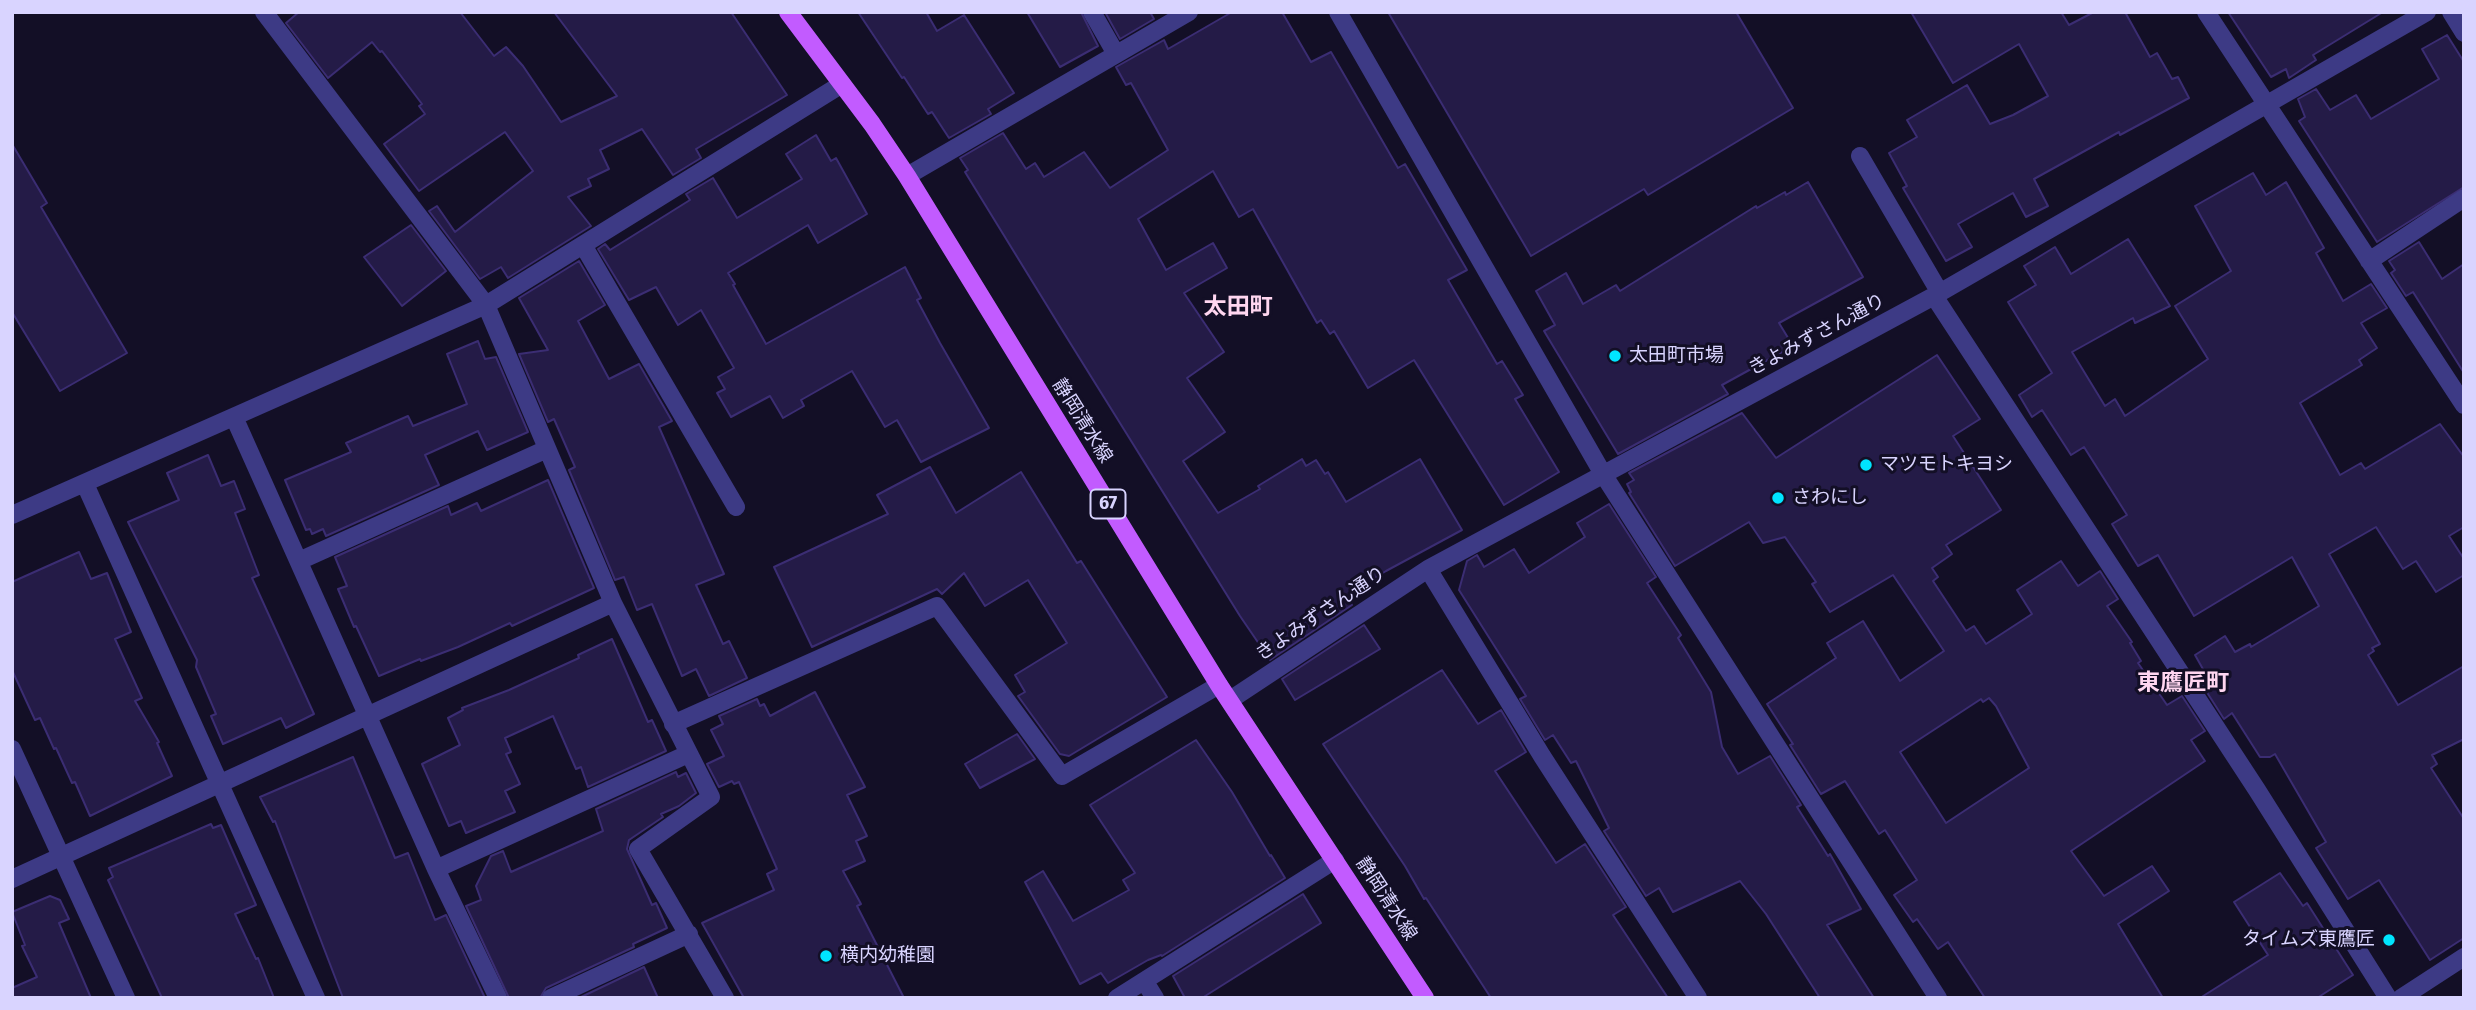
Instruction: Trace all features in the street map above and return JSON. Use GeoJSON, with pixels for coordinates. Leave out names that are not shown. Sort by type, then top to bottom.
{"type":"FeatureCollection","features":[{"type":"Feature","properties":{"kind":"main road","name":"静岡清水線"},"geometry":{"type":"LineString","coordinates":[[788,12],[872,124],[907,176],[1219,685],[1425,998]]}},
{"type":"Feature","properties":{"kind":"street"},"geometry":{"type":"LineString","coordinates":[[1092,12],[1116,54]]}},
{"type":"Feature","properties":{"kind":"street"},"geometry":{"type":"LineString","coordinates":[[907,176],[1189,12]]}},
{"type":"Feature","properties":{"kind":"street"},"geometry":{"type":"LineString","coordinates":[[1338,12],[1603,474],[1938,998]]}},
{"type":"Feature","properties":{"kind":"street"},"geometry":{"type":"LineString","coordinates":[[2206,12],[2464,405]]}},
{"type":"Feature","properties":{"kind":"street","name":"きよみずさん通り"},"geometry":{"type":"LineString","coordinates":[[1230,700],[1428,569],[1937,295],[2427,12]]}},
{"type":"Feature","properties":{"kind":"street"},"geometry":{"type":"LineString","coordinates":[[2451,12],[2464,33]]}},
{"type":"Feature","properties":{"kind":"street"},"geometry":{"type":"LineString","coordinates":[[266,13],[486,305],[613,603],[711,797],[638,849],[724,998]]}},
{"type":"Feature","properties":{"kind":"street"},"geometry":{"type":"LineString","coordinates":[[12,516],[486,305],[842,84]]}},
{"type":"Feature","properties":{"kind":"street"},"geometry":{"type":"LineString","coordinates":[[1860,156],[1937,295],[2388,998]]}},
{"type":"Feature","properties":{"kind":"street"},"geometry":{"type":"LineString","coordinates":[[2369,261],[2464,198]]}},
{"type":"Feature","properties":{"kind":"street"},"geometry":{"type":"LineString","coordinates":[[583,244],[736,507]]}},
{"type":"Feature","properties":{"kind":"street"},"geometry":{"type":"LineString","coordinates":[[234,417],[436,869],[498,998]]}},
{"type":"Feature","properties":{"kind":"street"},"geometry":{"type":"LineString","coordinates":[[299,561],[547,449]]}},
{"type":"Feature","properties":{"kind":"street"},"geometry":{"type":"LineString","coordinates":[[85,484],[316,998]]}},
{"type":"Feature","properties":{"kind":"street"},"geometry":{"type":"LineString","coordinates":[[1428,569],[1542,756],[1698,998]]}},
{"type":"Feature","properties":{"kind":"street"},"geometry":{"type":"LineString","coordinates":[[12,879],[613,603]]}},
{"type":"Feature","properties":{"kind":"street"},"geometry":{"type":"LineString","coordinates":[[673,724],[937,606],[1062,776],[1219,685]]}},
{"type":"Feature","properties":{"kind":"street"},"geometry":{"type":"LineString","coordinates":[[12,749],[126,998]]}},
{"type":"Feature","properties":{"kind":"street"},"geometry":{"type":"LineString","coordinates":[[436,869],[688,754]]}},
{"type":"Feature","properties":{"kind":"street"},"geometry":{"type":"LineString","coordinates":[[1117,998],[1335,860]]}},
{"type":"Feature","properties":{"kind":"street"},"geometry":{"type":"LineString","coordinates":[[551,998],[689,934]]}},
{"type":"Feature","properties":{"kind":"street"},"geometry":{"type":"LineString","coordinates":[[2401,998],[2464,957]]}},
{"type":"Feature","properties":{"kind":"street"},"geometry":{"type":"LineString","coordinates":[[1145,982],[1155,998]]}},
{"type":"Feature","properties":{"kind":"building"},"geometry":{"type":"Polygon","coordinates":[[[299,12],[460,12],[494,56],[506,47],[523,66],[561,122],[617,96],[554,12],[731,12],[787,95],[696,149],[701,158],[673,175],[642,129],[600,150],[609,169],[588,179],[591,186],[568,197],[591,226],[508,278],[501,267],[480,279],[429,211],[437,206],[455,232],[533,171],[505,132],[419,191],[384,144],[425,114],[419,106],[422,104],[382,51],[372,42],[328,78],[286,23],[299,12]]]}},
{"type":"Feature","properties":{"kind":"building"},"geometry":{"type":"Polygon","coordinates":[[[858,12],[926,12],[937,31],[964,15],[1014,93],[988,109],[991,114],[949,138],[932,112],[928,114],[904,77],[902,78],[858,12]]]}},
{"type":"Feature","properties":{"kind":"building"},"geometry":{"type":"Polygon","coordinates":[[[1027,12],[1081,12],[1098,46],[1060,67],[1027,12]]]}},
{"type":"Feature","properties":{"kind":"building"},"geometry":{"type":"Polygon","coordinates":[[[1105,12],[1150,12],[1154,19],[1120,39],[1105,12]]]}},
{"type":"Feature","properties":{"kind":"building"},"geometry":{"type":"Polygon","coordinates":[[[1232,12],[1282,12],[1311,62],[1331,52],[1398,168],[1405,164],[1467,270],[1448,280],[1497,364],[1502,361],[1523,395],[1515,399],[1559,472],[1504,505],[1414,360],[1368,388],[1334,331],[1330,334],[1321,320],[1317,323],[1253,209],[1239,217],[1213,171],[1138,219],[1166,270],[1213,243],[1227,268],[1184,293],[1224,352],[1187,378],[1225,432],[1183,461],[1218,513],[1260,489],[1258,486],[1302,459],[1306,466],[1316,460],[1325,474],[1328,472],[1346,502],[1420,459],[1462,530],[1386,571],[1347,596],[1352,605],[1270,660],[1059,325],[965,172],[968,170],[960,158],[1003,133],[1026,169],[1035,163],[1044,177],[1084,152],[1110,188],[1168,150],[1131,83],[1126,85],[1116,67],[1164,40],[1168,49],[1232,12]]]}},
{"type":"Feature","properties":{"kind":"building"},"geometry":{"type":"Polygon","coordinates":[[[1388,12],[1736,12],[1793,108],[1648,195],[1644,189],[1531,256],[1388,12]]]}},
{"type":"Feature","properties":{"kind":"building"},"geometry":{"type":"Polygon","coordinates":[[[1911,12],[2061,12],[2069,25],[2094,12],[2125,12],[2150,57],[2157,53],[2172,79],[2178,77],[2189,98],[2120,135],[2119,132],[2034,179],[2048,206],[2026,217],[2013,193],[1958,224],[1972,247],[1946,261],[1903,188],[1907,186],[1889,153],[1917,137],[1907,120],[1967,85],[1990,124],[2048,96],[2019,44],[1953,83],[1911,12]]]}},
{"type":"Feature","properties":{"kind":"building"},"geometry":{"type":"Polygon","coordinates":[[[2228,12],[2383,12],[2313,55],[2316,60],[2289,78],[2286,69],[2271,77],[2228,12]]]}},
{"type":"Feature","properties":{"kind":"building"},"geometry":{"type":"Polygon","coordinates":[[[2447,35],[2464,62],[2464,187],[2377,242],[2299,121],[2305,117],[2298,99],[2316,89],[2330,110],[2356,95],[2371,119],[2439,79],[2422,49],[2447,35]]]}},
{"type":"Feature","properties":{"kind":"building"},"geometry":{"type":"Polygon","coordinates":[[[816,135],[831,161],[836,158],[867,214],[818,243],[808,225],[728,273],[766,344],[905,267],[921,298],[917,300],[989,428],[921,462],[897,420],[885,427],[852,371],[801,400],[804,406],[783,418],[770,396],[731,417],[717,393],[725,389],[718,377],[734,368],[701,310],[678,325],[656,287],[629,300],[598,249],[605,244],[610,250],[690,200],[686,194],[713,178],[737,218],[802,179],[786,154],[816,135]]]}},
{"type":"Feature","properties":{"kind":"building"},"geometry":{"type":"Polygon","coordinates":[[[12,144],[47,203],[41,207],[127,353],[60,391],[12,312],[12,144]]]}},
{"type":"Feature","properties":{"kind":"building"},"geometry":{"type":"Polygon","coordinates":[[[2253,173],[2266,195],[2286,182],[2324,248],[2316,253],[2343,301],[2371,284],[2387,308],[2361,323],[2377,348],[2359,360],[2362,365],[2300,403],[2340,475],[2361,463],[2365,469],[2440,424],[2464,457],[2464,527],[2449,536],[2464,559],[2464,575],[2436,592],[2416,561],[2403,569],[2376,527],[2329,554],[2380,644],[2372,648],[2374,651],[2368,655],[2398,705],[2464,666],[2464,739],[2432,755],[2437,764],[2431,768],[2464,819],[2464,938],[2430,960],[2379,880],[2348,899],[2316,848],[2326,842],[2275,754],[2260,757],[2232,713],[2224,719],[2201,683],[2208,678],[2195,655],[2225,636],[2235,652],[2250,644],[2251,647],[2319,606],[2292,557],[2194,616],[2158,555],[2138,566],[2112,524],[2127,515],[2084,447],[2071,455],[2042,410],[2032,417],[2019,395],[2052,373],[2008,302],[2036,285],[2024,266],[2055,247],[2071,274],[2128,239],[2170,306],[2135,323],[2133,318],[2072,352],[2105,406],[2115,399],[2125,416],[2208,359],[2175,306],[2231,271],[2195,206],[2253,173]]]}},
{"type":"Feature","properties":{"kind":"building"},"geometry":{"type":"Polygon","coordinates":[[[1808,182],[1863,277],[1779,323],[1793,346],[1722,385],[1728,394],[1618,454],[1544,331],[1555,325],[1536,291],[1566,273],[1583,304],[1616,285],[1620,291],[1756,206],[1757,208],[1785,192],[1786,195],[1808,182]]]}},
{"type":"Feature","properties":{"kind":"building"},"geometry":{"type":"Polygon","coordinates":[[[411,225],[446,271],[402,306],[364,257],[411,225]]]}},
{"type":"Feature","properties":{"kind":"building"},"geometry":{"type":"Polygon","coordinates":[[[2419,242],[2442,279],[2464,264],[2464,373],[2413,292],[2406,296],[2391,273],[2395,270],[2389,261],[2419,242]]]}},
{"type":"Feature","properties":{"kind":"building"},"geometry":{"type":"Polygon","coordinates":[[[579,261],[605,305],[578,321],[609,379],[639,364],[672,421],[659,427],[724,574],[696,585],[723,644],[729,641],[747,678],[709,696],[696,669],[682,676],[652,604],[637,610],[624,577],[615,580],[569,470],[575,467],[554,419],[548,422],[519,354],[548,350],[519,298],[579,261]]]}},
{"type":"Feature","properties":{"kind":"building"},"geometry":{"type":"Polygon","coordinates":[[[478,341],[485,359],[496,357],[528,432],[487,450],[478,431],[425,455],[439,485],[326,536],[323,529],[312,534],[310,529],[306,530],[285,480],[351,452],[346,443],[408,416],[413,426],[467,404],[447,354],[478,341]]]}},
{"type":"Feature","properties":{"kind":"building"},"geometry":{"type":"Polygon","coordinates":[[[1937,355],[1980,419],[1953,436],[2001,510],[1946,545],[1952,554],[1932,568],[1938,577],[1933,581],[1966,631],[1974,626],[1986,644],[2032,614],[2017,590],[2061,561],[2078,586],[2100,571],[2118,599],[2107,606],[2132,642],[2130,643],[2141,661],[2138,663],[2167,705],[2182,696],[2205,731],[2191,740],[2205,761],[2071,851],[2104,896],[2152,866],[2169,891],[2118,924],[2163,998],[1985,998],[1948,942],[1938,949],[1917,919],[1913,922],[1894,895],[1917,880],[1885,830],[1879,834],[1845,781],[1821,794],[1767,704],[1836,658],[1827,643],[1863,621],[1900,681],[1944,651],[1893,575],[1830,612],[1812,584],[1816,582],[1785,537],[1763,543],[1749,522],[1675,566],[1629,493],[1631,492],[1627,484],[1634,480],[1629,473],[1742,413],[1776,458],[1937,355]],[[1989,698],[1983,702],[1981,699],[1900,752],[1946,823],[2029,768],[1996,706],[1989,698]]]}},
{"type":"Feature","properties":{"kind":"building"},"geometry":{"type":"Polygon","coordinates":[[[208,455],[221,486],[234,481],[245,509],[235,513],[259,575],[252,578],[314,714],[286,728],[281,718],[223,744],[211,716],[216,714],[196,667],[197,660],[128,522],[179,500],[167,473],[208,455]]]}},
{"type":"Feature","properties":{"kind":"building"},"geometry":{"type":"Polygon","coordinates":[[[930,467],[956,513],[1021,472],[1077,563],[1081,561],[1167,697],[1069,756],[1060,754],[1018,696],[1025,692],[1015,675],[1067,643],[1028,580],[985,606],[964,573],[942,594],[937,589],[812,647],[774,567],[888,514],[877,495],[930,467]]]}},
{"type":"Feature","properties":{"kind":"building"},"geometry":{"type":"Polygon","coordinates":[[[548,480],[594,588],[512,626],[510,623],[458,647],[379,676],[338,589],[347,586],[335,557],[448,506],[451,515],[477,503],[481,511],[548,480]]]}},
{"type":"Feature","properties":{"kind":"building"},"geometry":{"type":"Polygon","coordinates":[[[1609,504],[1656,577],[1647,583],[1681,635],[1678,638],[1711,692],[1722,747],[1738,774],[1770,756],[1801,805],[1797,807],[1828,856],[1830,854],[1861,909],[1827,925],[1874,998],[1820,998],[1766,914],[1740,881],[1673,912],[1659,888],[1646,896],[1604,831],[1609,828],[1576,761],[1571,763],[1553,735],[1545,740],[1520,699],[1526,696],[1459,590],[1467,561],[1477,555],[1484,567],[1514,549],[1529,573],[1585,537],[1577,523],[1609,504]]]}},
{"type":"Feature","properties":{"kind":"building"},"geometry":{"type":"Polygon","coordinates":[[[79,552],[91,579],[107,573],[131,632],[115,639],[142,698],[135,701],[159,742],[157,743],[172,776],[90,816],[40,718],[35,720],[12,670],[12,582],[79,552]]]}},
{"type":"Feature","properties":{"kind":"building"},"geometry":{"type":"Polygon","coordinates":[[[1364,625],[1380,649],[1295,700],[1282,679],[1364,625]]]}},
{"type":"Feature","properties":{"kind":"building"},"geometry":{"type":"Polygon","coordinates":[[[612,639],[648,722],[652,720],[666,751],[588,787],[581,767],[576,769],[553,716],[505,738],[511,752],[506,754],[520,784],[505,791],[515,812],[466,833],[461,821],[449,826],[422,764],[460,745],[448,718],[463,710],[462,708],[579,658],[578,655],[612,639]]]}},
{"type":"Feature","properties":{"kind":"building"},"geometry":{"type":"Polygon","coordinates":[[[1442,670],[1478,724],[1501,710],[1526,752],[1495,771],[1556,863],[1585,844],[1626,907],[1613,915],[1668,998],[1491,998],[1323,744],[1442,670]]]}},
{"type":"Feature","properties":{"kind":"building"},"geometry":{"type":"Polygon","coordinates":[[[815,692],[865,787],[847,795],[867,836],[856,841],[865,861],[843,871],[861,904],[857,906],[904,998],[744,998],[702,923],[774,890],[767,874],[777,869],[739,782],[734,784],[732,781],[719,787],[707,764],[724,756],[711,730],[723,724],[719,716],[757,699],[760,706],[764,704],[770,716],[815,692]]]}},
{"type":"Feature","properties":{"kind":"building"},"geometry":{"type":"Polygon","coordinates":[[[1017,734],[1035,759],[980,788],[965,764],[1017,734]]]}},
{"type":"Feature","properties":{"kind":"building"},"geometry":{"type":"Polygon","coordinates":[[[1196,740],[1285,878],[1162,956],[1148,960],[1108,983],[1101,973],[1080,984],[1025,882],[1043,871],[1073,921],[1129,890],[1123,880],[1135,873],[1090,805],[1196,740]]]}},
{"type":"Feature","properties":{"kind":"building"},"geometry":{"type":"Polygon","coordinates":[[[353,757],[395,858],[408,853],[435,920],[446,915],[485,998],[343,998],[275,821],[273,822],[260,797],[353,757]]]}},
{"type":"Feature","properties":{"kind":"building"},"geometry":{"type":"Polygon","coordinates":[[[676,772],[678,777],[686,773],[696,793],[679,806],[661,814],[663,817],[629,840],[627,849],[652,905],[656,903],[667,928],[633,944],[634,947],[546,988],[540,998],[509,998],[466,906],[481,900],[476,886],[491,856],[503,851],[511,872],[603,831],[596,809],[676,772]]]}},
{"type":"Feature","properties":{"kind":"building"},"geometry":{"type":"Polygon","coordinates":[[[211,824],[213,828],[221,825],[256,905],[235,914],[256,959],[258,958],[274,998],[162,998],[108,880],[113,877],[109,868],[211,824]]]}},
{"type":"Feature","properties":{"kind":"building"},"geometry":{"type":"Polygon","coordinates":[[[2280,873],[2303,906],[2307,903],[2353,975],[2317,998],[2200,998],[2268,955],[2234,902],[2280,873]]]}},
{"type":"Feature","properties":{"kind":"building"},"geometry":{"type":"Polygon","coordinates":[[[1303,894],[1321,923],[1202,998],[1185,998],[1173,976],[1303,894]]]}},
{"type":"Feature","properties":{"kind":"building"},"geometry":{"type":"Polygon","coordinates":[[[50,896],[60,900],[69,919],[59,923],[91,998],[12,998],[12,988],[37,977],[22,946],[25,945],[12,912],[50,896]]]}},
{"type":"Feature","properties":{"kind":"building"},"geometry":{"type":"Polygon","coordinates":[[[644,967],[658,998],[579,998],[644,967]]]}},
{"type":"Feature","properties":{"kind":"place","name":"太田町市場"},"geometry":{"type":"Point","coordinates":[1615,356]}},
{"type":"Feature","properties":{"kind":"place","name":"マツモトキヨシ"},"geometry":{"type":"Point","coordinates":[1866,465]}},
{"type":"Feature","properties":{"kind":"place","name":"さわにし"},"geometry":{"type":"Point","coordinates":[1778,498]}},
{"type":"Feature","properties":{"kind":"place","name":"タイムズ東鷹匠"},"geometry":{"type":"Point","coordinates":[2389,940]}},
{"type":"Feature","properties":{"kind":"place","name":"横内幼稚園"},"geometry":{"type":"Point","coordinates":[826,956]}},
{"type":"Feature","properties":{"kind":"district","name":"太田町"},"geometry":{"type":"Point","coordinates":[1238,308]}},
{"type":"Feature","properties":{"kind":"district","name":"東鷹匠町"},"geometry":{"type":"Point","coordinates":[2183,684]}}]}
